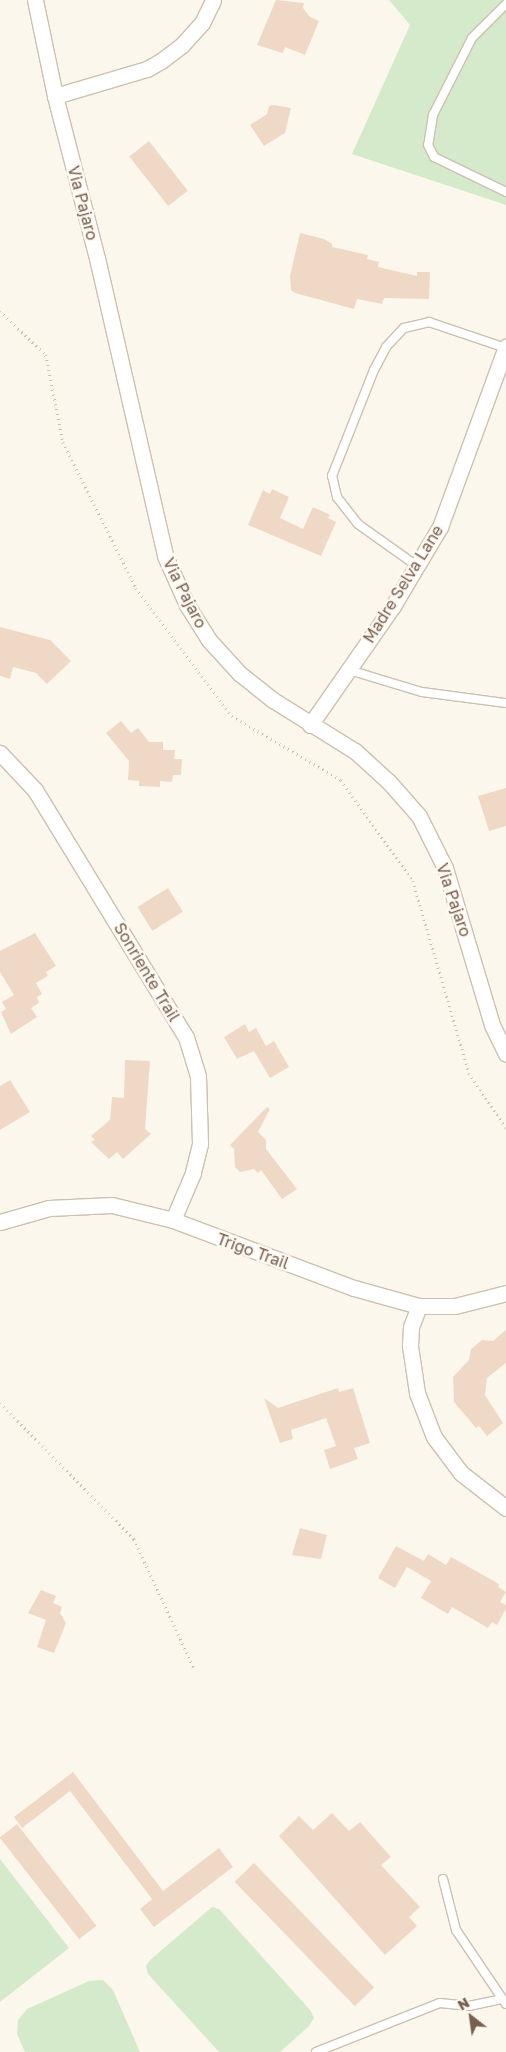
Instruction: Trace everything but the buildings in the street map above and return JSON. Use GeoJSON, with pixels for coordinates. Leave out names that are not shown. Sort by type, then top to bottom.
{"type":"FeatureCollection","features":[{"type":"Feature","properties":{"kind":"street","name":"Via Pajaro"},"geometry":{"type":"LineString","coordinates":[[35,0],[55,96],[97,258],[165,556],[187,605],[209,640],[239,672],[310,725],[355,750],[389,782],[419,816],[445,868],[492,1025],[506,1054]]}},
{"type":"Feature","properties":{"kind":"street"},"geometry":{"type":"LineString","coordinates":[[55,96],[147,69],[161,61],[182,45],[202,23],[214,0]]}},
{"type":"Feature","properties":{"kind":"street","name":"Madre Selva Lane"},"geometry":{"type":"LineString","coordinates":[[310,725],[417,566],[440,527],[506,348]]}},
{"type":"Feature","properties":{"kind":"street","name":"Sonriente Trail"},"geometry":{"type":"LineString","coordinates":[[0,753],[35,790],[186,1037],[198,1076],[200,1144],[193,1173],[173,1220]]}},
{"type":"Feature","properties":{"kind":"street","name":"Trigo Trail"},"geometry":{"type":"LineString","coordinates":[[0,1222],[49,1208],[81,1204],[112,1205],[173,1220],[354,1288],[419,1306],[454,1306],[506,1292]]}},
{"type":"Feature","properties":{"kind":"street"},"geometry":{"type":"LineString","coordinates":[[419,1306],[411,1327],[410,1346],[417,1393],[434,1437],[461,1473],[506,1508]]}},
{"type":"Feature","properties":{"kind":"lane"},"geometry":{"type":"LineString","coordinates":[[506,4],[472,38],[433,115],[428,145],[434,157],[506,192]]}},
{"type":"Feature","properties":{"kind":"lane"},"geometry":{"type":"LineString","coordinates":[[417,566],[358,524],[337,497],[332,476],[374,370],[386,347],[404,328],[429,322],[506,348]]}},
{"type":"Feature","properties":{"kind":"lane"},"geometry":{"type":"LineString","coordinates":[[348,670],[422,692],[506,704]]}},
{"type":"Feature","properties":{"kind":"lane"},"geometry":{"type":"LineString","coordinates":[[316,2052],[440,2003],[469,2006],[503,2001],[456,1930],[443,1879]]}},
{"type":"Feature","properties":{"kind":"path"},"geometry":{"type":"LineString","coordinates":[[0,310],[46,356],[63,442],[136,588],[232,716],[341,780],[413,881],[469,1073],[506,1128]]}},
{"type":"Feature","properties":{"kind":"path"},"geometry":{"type":"LineString","coordinates":[[0,1403],[134,1539],[194,1668]]}},
{"type":"Feature","properties":{"kind":"green space"},"geometry":{"type":"Polygon","coordinates":[[[389,0],[506,0],[506,205],[352,154],[410,25],[389,0]]]}},
{"type":"Feature","properties":{"kind":"green space"},"geometry":{"type":"Polygon","coordinates":[[[0,1859],[69,1948],[0,2002],[0,1859]]]}},
{"type":"Feature","properties":{"kind":"green space"},"geometry":{"type":"Polygon","coordinates":[[[212,1907],[219,1909],[310,2010],[314,2018],[309,2026],[280,2052],[219,2052],[148,1974],[146,1966],[150,1960],[212,1907]]]}},
{"type":"Feature","properties":{"kind":"green space"},"geometry":{"type":"Polygon","coordinates":[[[103,1980],[113,1990],[140,2052],[25,2052],[17,2034],[18,2020],[27,2009],[89,1981],[103,1980]]]}}]}
